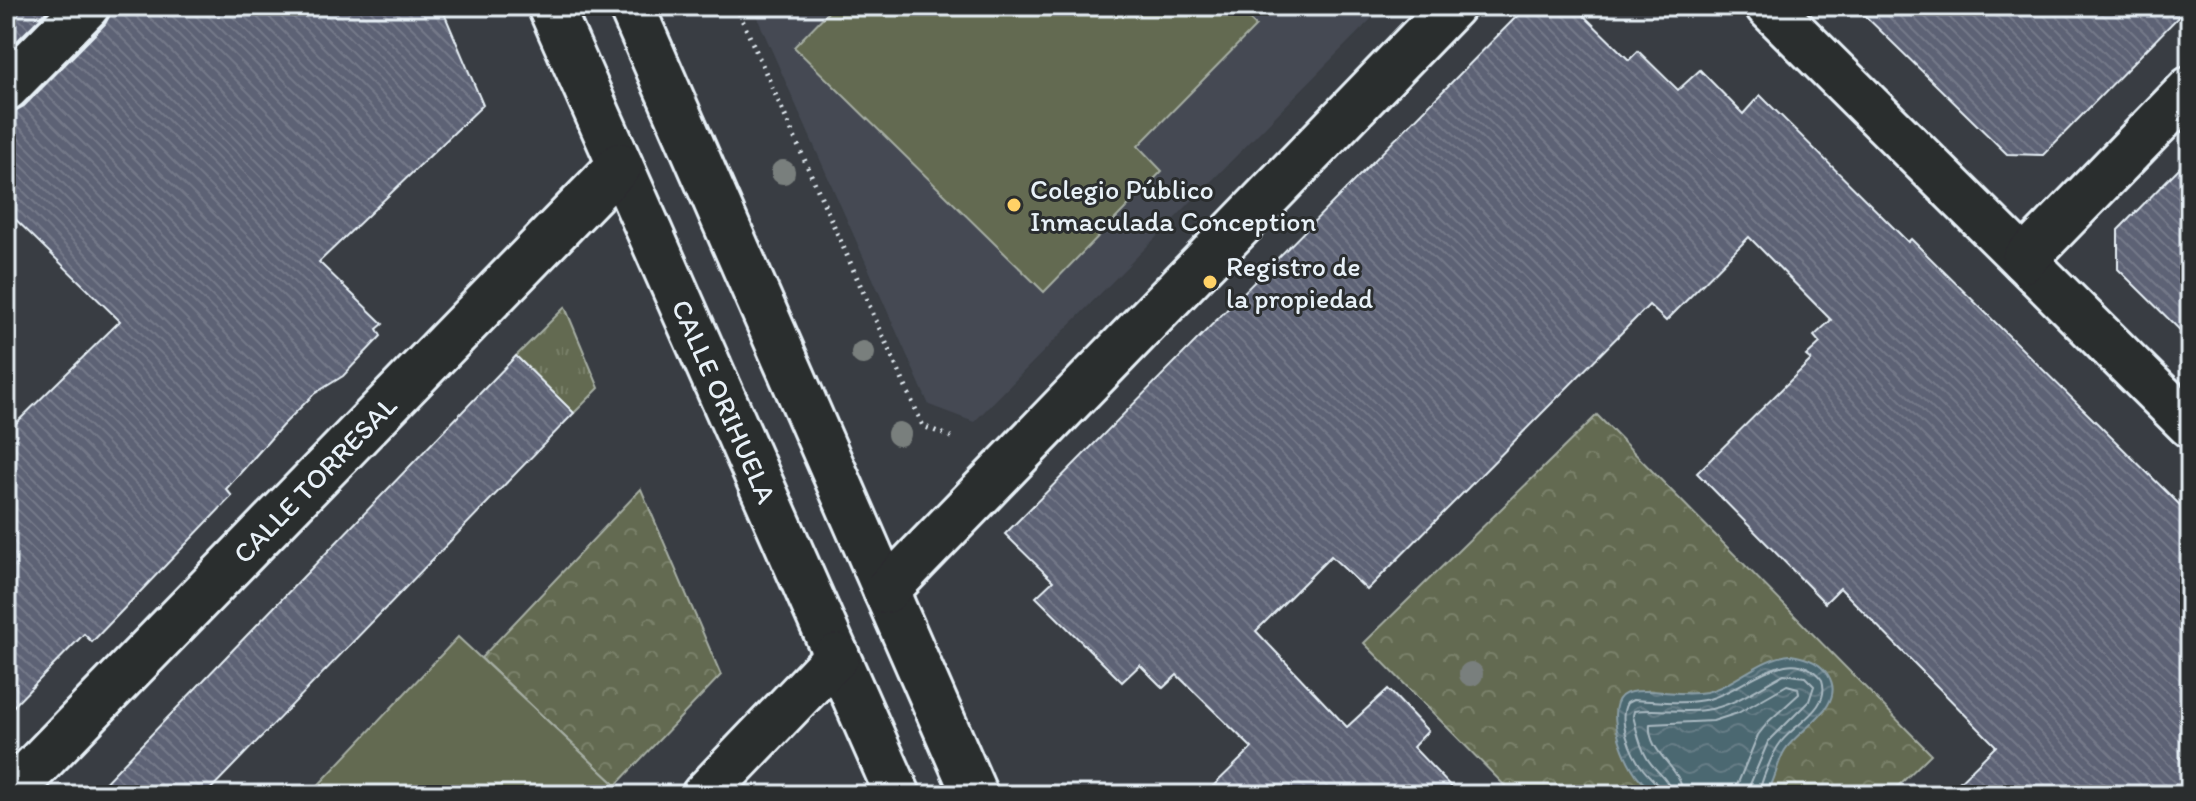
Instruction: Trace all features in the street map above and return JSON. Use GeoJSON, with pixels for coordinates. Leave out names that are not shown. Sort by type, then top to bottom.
{"type":"FeatureCollection","features":[{"type":"Feature","properties":{"kind":"street"},"geometry":{"type":"LineString","coordinates":[[6,88],[87,6]]}},
{"type":"Feature","properties":{"kind":"street","name":"CALLE ORIHUELA"},"geometry":{"type":"LineString","coordinates":[[550,6],[898,795]]}},
{"type":"Feature","properties":{"kind":"street"},"geometry":{"type":"LineString","coordinates":[[631,6],[975,795]]}},
{"type":"Feature","properties":{"kind":"street"},"geometry":{"type":"LineString","coordinates":[[886,591],[1452,6]]}},
{"type":"Feature","properties":{"kind":"street"},"geometry":{"type":"LineString","coordinates":[[1768,6],[2190,425]]}},
{"type":"Feature","properties":{"kind":"street"},"geometry":{"type":"LineString","coordinates":[[2024,260],[2190,89]]}},
{"type":"Feature","properties":{"kind":"street","name":"CALLE TORRESAL"},"geometry":{"type":"LineString","coordinates":[[8,795],[620,165]]}},
{"type":"Feature","properties":{"kind":"street"},"geometry":{"type":"LineString","coordinates":[[704,795],[837,656]]}},
{"type":"Feature","properties":{"kind":"path"},"geometry":{"type":"LineString","coordinates":[[736,6],[923,426],[964,443]]}},
{"type":"Feature","properties":{"kind":"shaded area","name":"Colegio Público Inmaculada Conception"},"geometry":{"type":"Polygon","coordinates":[[[752,6],[1384,6],[974,422],[929,405],[752,6]]]}},
{"type":"Feature","properties":{"kind":"green space"},"geometry":{"type":"Polygon","coordinates":[[[834,6],[1235,6],[1256,26],[1138,146],[1162,171],[1044,292],[794,47],[834,6]]]}},
{"type":"Feature","properties":{"kind":"green space"},"geometry":{"type":"Polygon","coordinates":[[[565,307],[599,388],[574,413],[516,356],[565,307]]]}},
{"type":"Feature","properties":{"kind":"green space"},"geometry":{"type":"Polygon","coordinates":[[[1597,415],[1931,754],[1889,795],[1514,795],[1364,643],[1597,415]]]}},
{"type":"Feature","properties":{"kind":"green space"},"geometry":{"type":"Polygon","coordinates":[[[641,489],[721,675],[616,785],[481,658],[641,489]]]}},
{"type":"Feature","properties":{"kind":"green space"},"geometry":{"type":"Polygon","coordinates":[[[458,637],[616,785],[606,795],[309,795],[458,637]]]}},
{"type":"Feature","properties":{"kind":"water"},"geometry":{"type":"Polygon","coordinates":[[[1791,655],[1812,661],[1825,670],[1832,686],[1832,697],[1827,707],[1785,750],[1764,795],[1658,795],[1637,776],[1623,750],[1616,726],[1617,704],[1622,696],[1640,691],[1706,692],[1728,684],[1769,661],[1791,655]]]}},
{"type":"Feature","properties":{"kind":"building"},"geometry":{"type":"Polygon","coordinates":[[[6,6],[52,6],[6,52],[6,6]]]}},
{"type":"Feature","properties":{"kind":"building"},"geometry":{"type":"Polygon","coordinates":[[[111,6],[441,6],[483,105],[319,262],[383,324],[377,329],[381,336],[343,376],[314,394],[282,426],[226,489],[232,496],[92,642],[84,634],[6,714],[6,433],[120,321],[6,210],[6,112],[24,106],[105,24],[111,6]]]}},
{"type":"Feature","properties":{"kind":"building"},"geometry":{"type":"Polygon","coordinates":[[[1527,6],[1574,6],[1629,60],[1638,51],[1678,90],[1700,70],[1743,114],[1760,95],[1908,242],[1911,239],[2190,515],[2190,795],[1946,795],[1996,746],[1840,588],[1825,603],[1697,473],[1811,360],[1806,356],[1820,343],[1814,336],[1831,320],[1749,237],[1666,321],[1649,305],[1367,590],[1331,556],[1256,631],[1347,727],[1388,689],[1428,731],[1413,747],[1459,795],[1204,795],[1252,748],[1177,675],[1163,688],[1140,665],[1122,682],[1036,597],[1053,581],[1005,534],[1527,6]]]}},
{"type":"Feature","properties":{"kind":"building"},"geometry":{"type":"Polygon","coordinates":[[[1855,6],[2189,6],[2043,155],[2007,154],[1855,6]]]}},
{"type":"Feature","properties":{"kind":"building"},"geometry":{"type":"Polygon","coordinates":[[[2190,157],[2190,340],[2118,269],[2118,230],[2190,157]]]}},
{"type":"Feature","properties":{"kind":"building"},"geometry":{"type":"Polygon","coordinates":[[[516,356],[574,413],[205,795],[93,795],[516,356]]]}},
{"type":"Feature","properties":{"kind":"place","name":"Colegio Público Inmaculada Conception"},"geometry":{"type":"Point","coordinates":[1014,205]}},
{"type":"Feature","properties":{"kind":"place","name":"Registro de la propiedad"},"geometry":{"type":"Point","coordinates":[1210,282]}}]}
